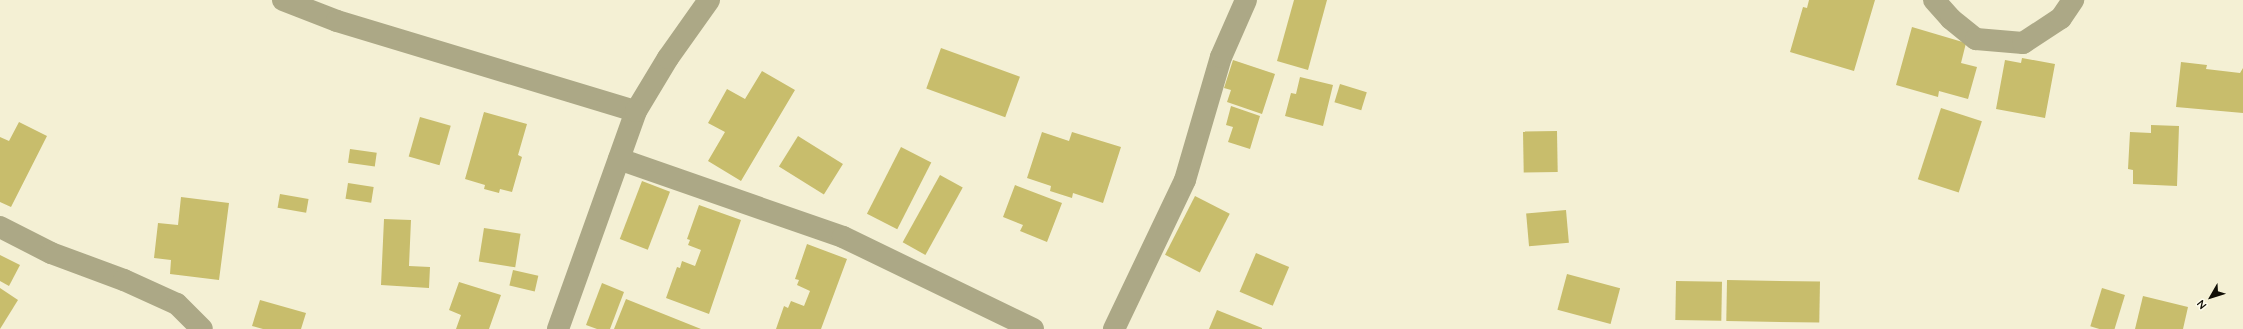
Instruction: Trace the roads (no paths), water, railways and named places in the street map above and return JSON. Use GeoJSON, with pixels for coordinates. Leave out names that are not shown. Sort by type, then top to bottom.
{"type":"FeatureCollection","features":[{"type":"Feature","properties":{"kind":"street"},"geometry":{"type":"LineString","coordinates":[[283,0],[337,21],[636,111]]}},
{"type":"Feature","properties":{"kind":"street"},"geometry":{"type":"LineString","coordinates":[[558,329],[636,111],[709,0]]}},
{"type":"Feature","properties":{"kind":"street"},"geometry":{"type":"LineString","coordinates":[[1114,329],[1185,180],[1221,57],[1246,0]]}},
{"type":"Feature","properties":{"kind":"street"},"geometry":{"type":"LineString","coordinates":[[1934,0],[1951,18],[1976,39],[2023,43],[2061,18],[2073,0]]}},
{"type":"Feature","properties":{"kind":"street"},"geometry":{"type":"LineString","coordinates":[[619,159],[843,236],[1033,329]]}},
{"type":"Feature","properties":{"kind":"street"},"geometry":{"type":"LineString","coordinates":[[0,227],[51,253],[124,280],[177,304],[202,329]]}}]}
